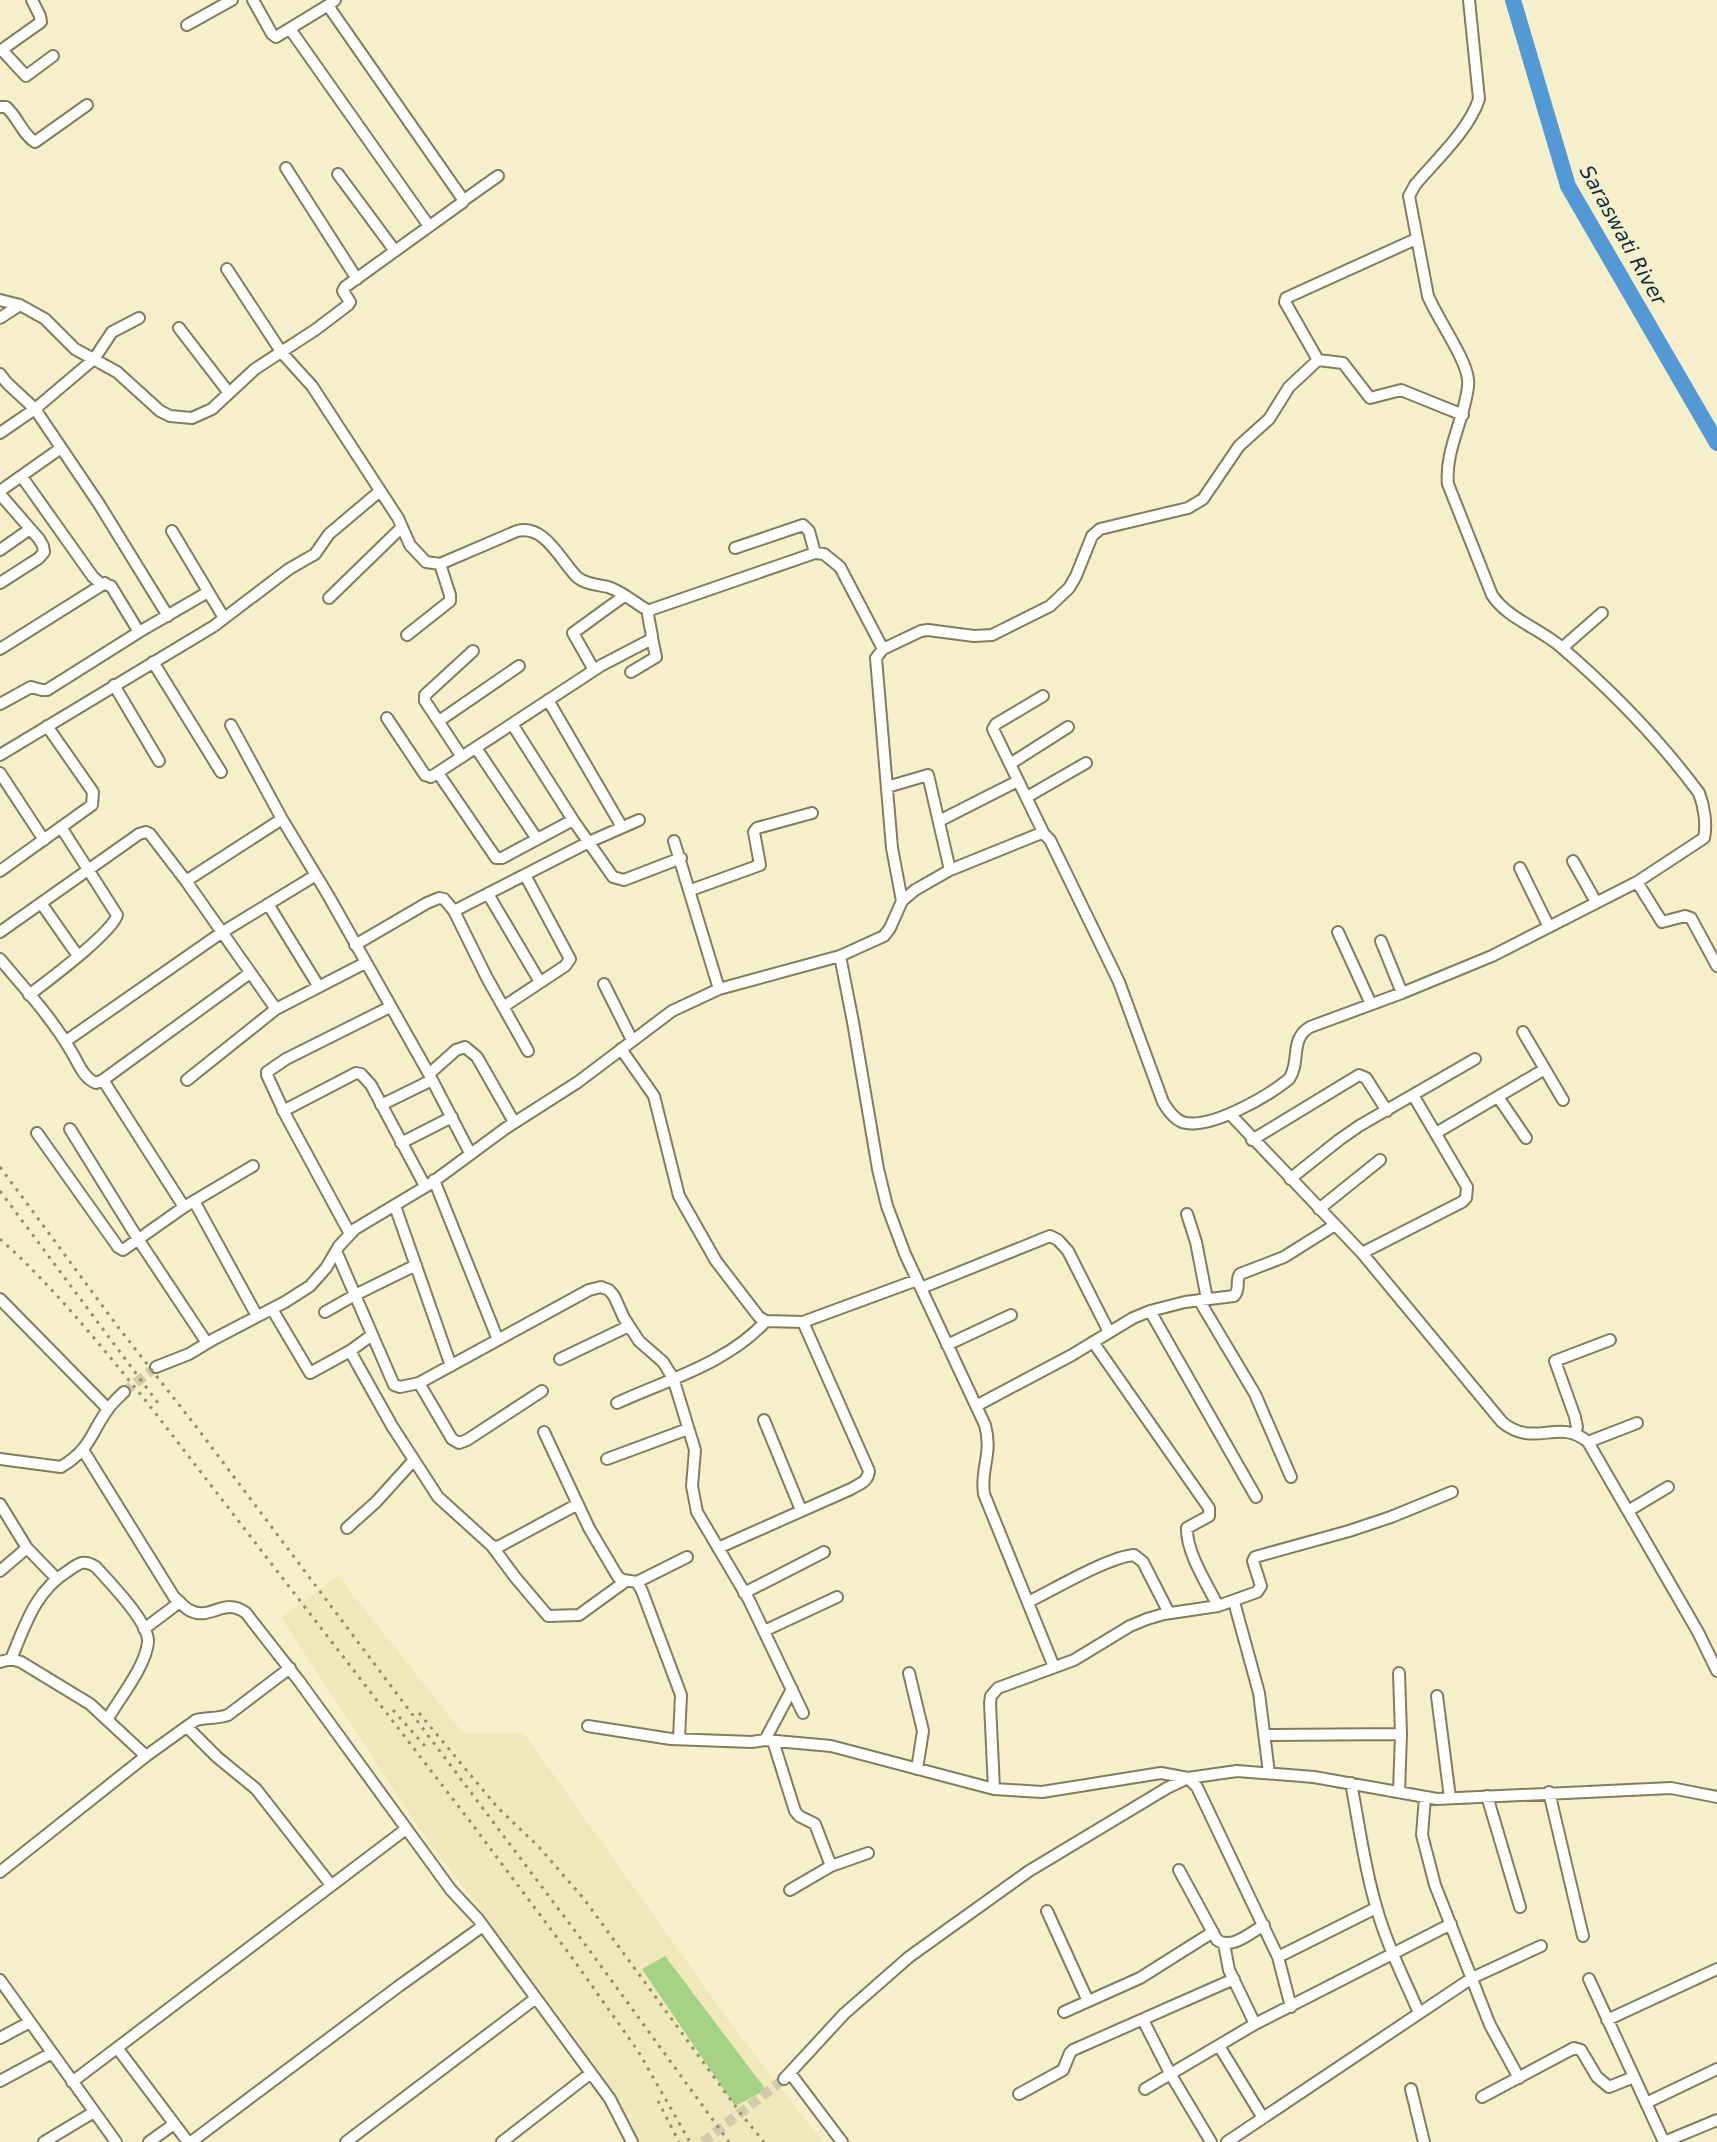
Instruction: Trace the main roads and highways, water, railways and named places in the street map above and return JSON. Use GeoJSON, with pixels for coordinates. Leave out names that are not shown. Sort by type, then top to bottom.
{"type":"FeatureCollection","features":[{"type":"Feature","properties":{"kind":"waterway","name":"Saraswati River"},"geometry":{"type":"LineString","coordinates":[[1513,0],[1568,186],[1717,443]]}},
{"type":"Feature","properties":{"kind":"tunnel"},"geometry":{"type":"LineString","coordinates":[[124,1392],[156,1367]]}},
{"type":"Feature","properties":{"kind":"tunnel"},"geometry":{"type":"LineString","coordinates":[[703,2142],[784,2079]]}},
{"type":"Feature","properties":{"kind":"railway"},"geometry":{"type":"LineString","coordinates":[[0,1167],[118,1327],[198,1429],[590,1951],[729,2142]]}},
{"type":"Feature","properties":{"kind":"railway"},"geometry":{"type":"LineString","coordinates":[[0,1191],[158,1403]]}},
{"type":"Feature","properties":{"kind":"railway"},"geometry":{"type":"LineString","coordinates":[[0,1239],[58,1297],[146,1401],[469,1820],[573,1959],[638,2051],[690,2142]]}},
{"type":"Feature","properties":{"kind":"railway"},"geometry":{"type":"LineString","coordinates":[[393,1710],[425,1746]]}},
{"type":"Feature","properties":{"kind":"railway"},"geometry":{"type":"LineString","coordinates":[[419,1713],[498,1808],[538,1846],[584,1899],[741,2114],[764,2142]]}},
{"type":"Feature","properties":{"kind":"railway"},"geometry":{"type":"LineString","coordinates":[[658,2101],[679,2142]]}}]}
